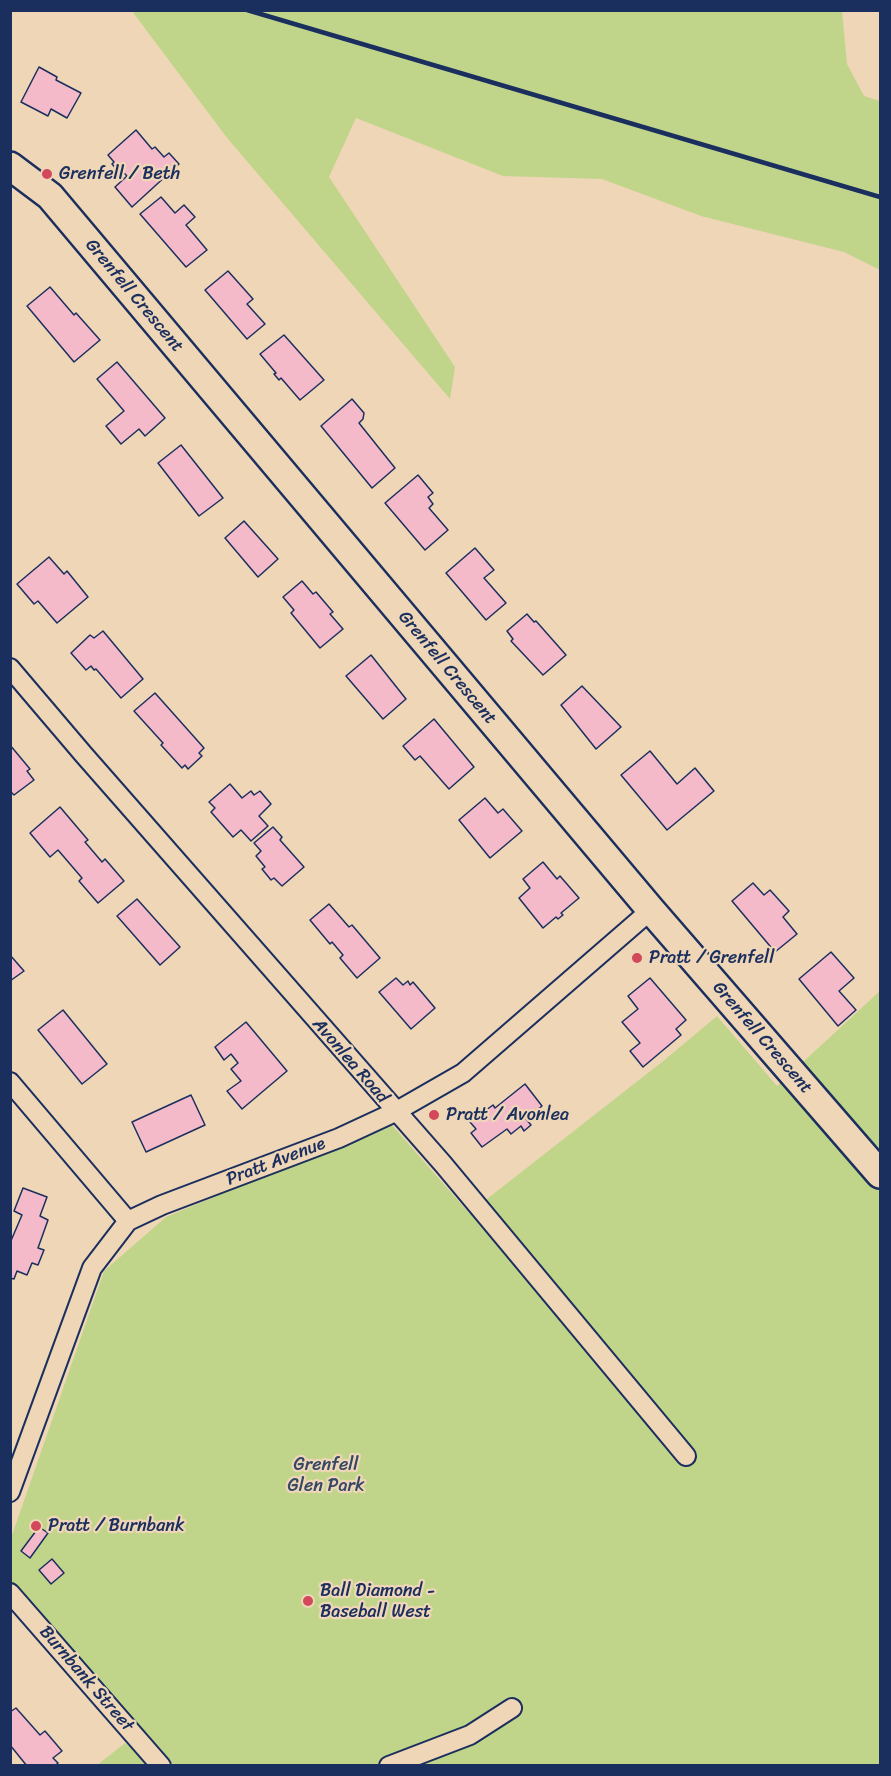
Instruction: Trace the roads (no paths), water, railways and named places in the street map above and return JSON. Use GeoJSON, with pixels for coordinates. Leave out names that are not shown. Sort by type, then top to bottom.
{"type":"FeatureCollection","features":[{"type":"Feature","properties":{"kind":"street","name":"Grenfell Crescent"},"geometry":{"type":"LineString","coordinates":[[13,172],[50,196],[651,910],[880,1174]]}},
{"type":"Feature","properties":{"kind":"street","name":"Avonlea Road"},"geometry":{"type":"LineString","coordinates":[[10,669],[395,1112],[443,1164],[686,1456]]}},
{"type":"Feature","properties":{"kind":"street","name":"Pratt Avenue"},"geometry":{"type":"LineString","coordinates":[[10,1492],[92,1268],[128,1221],[162,1205],[339,1138],[395,1112],[463,1073],[651,910]]}},
{"type":"Feature","properties":{"kind":"street"},"geometry":{"type":"LineString","coordinates":[[10,1082],[128,1221]]}},
{"type":"Feature","properties":{"kind":"street","name":"Burnbank Street"},"geometry":{"type":"LineString","coordinates":[[10,1593],[161,1766]]}},
{"type":"Feature","properties":{"kind":"street"},"geometry":{"type":"LineString","coordinates":[[389,1766],[470,1735],[512,1708]]}},
{"type":"Feature","properties":{"kind":"railway"},"geometry":{"type":"LineString","coordinates":[[247,10],[880,197]]}},
{"type":"Feature","properties":{"kind":"place","name":"Grenfell / Beth"},"geometry":{"type":"Point","coordinates":[47,174]}},
{"type":"Feature","properties":{"kind":"place","name":"Pratt / Grenfell"},"geometry":{"type":"Point","coordinates":[637,958]}},
{"type":"Feature","properties":{"kind":"place","name":"Pratt / Avonlea"},"geometry":{"type":"Point","coordinates":[434,1115]}},
{"type":"Feature","properties":{"kind":"place","name":"Pratt / Burnbank"},"geometry":{"type":"Point","coordinates":[36,1526]}},
{"type":"Feature","properties":{"kind":"place","name":"Ball Diamond - Baseball West"},"geometry":{"type":"Point","coordinates":[308,1601]}},
{"type":"Feature","properties":{"kind":"park label","name":"Grenfell Glen Park"},"geometry":{"type":"Point","coordinates":[326,1475]}}]}
